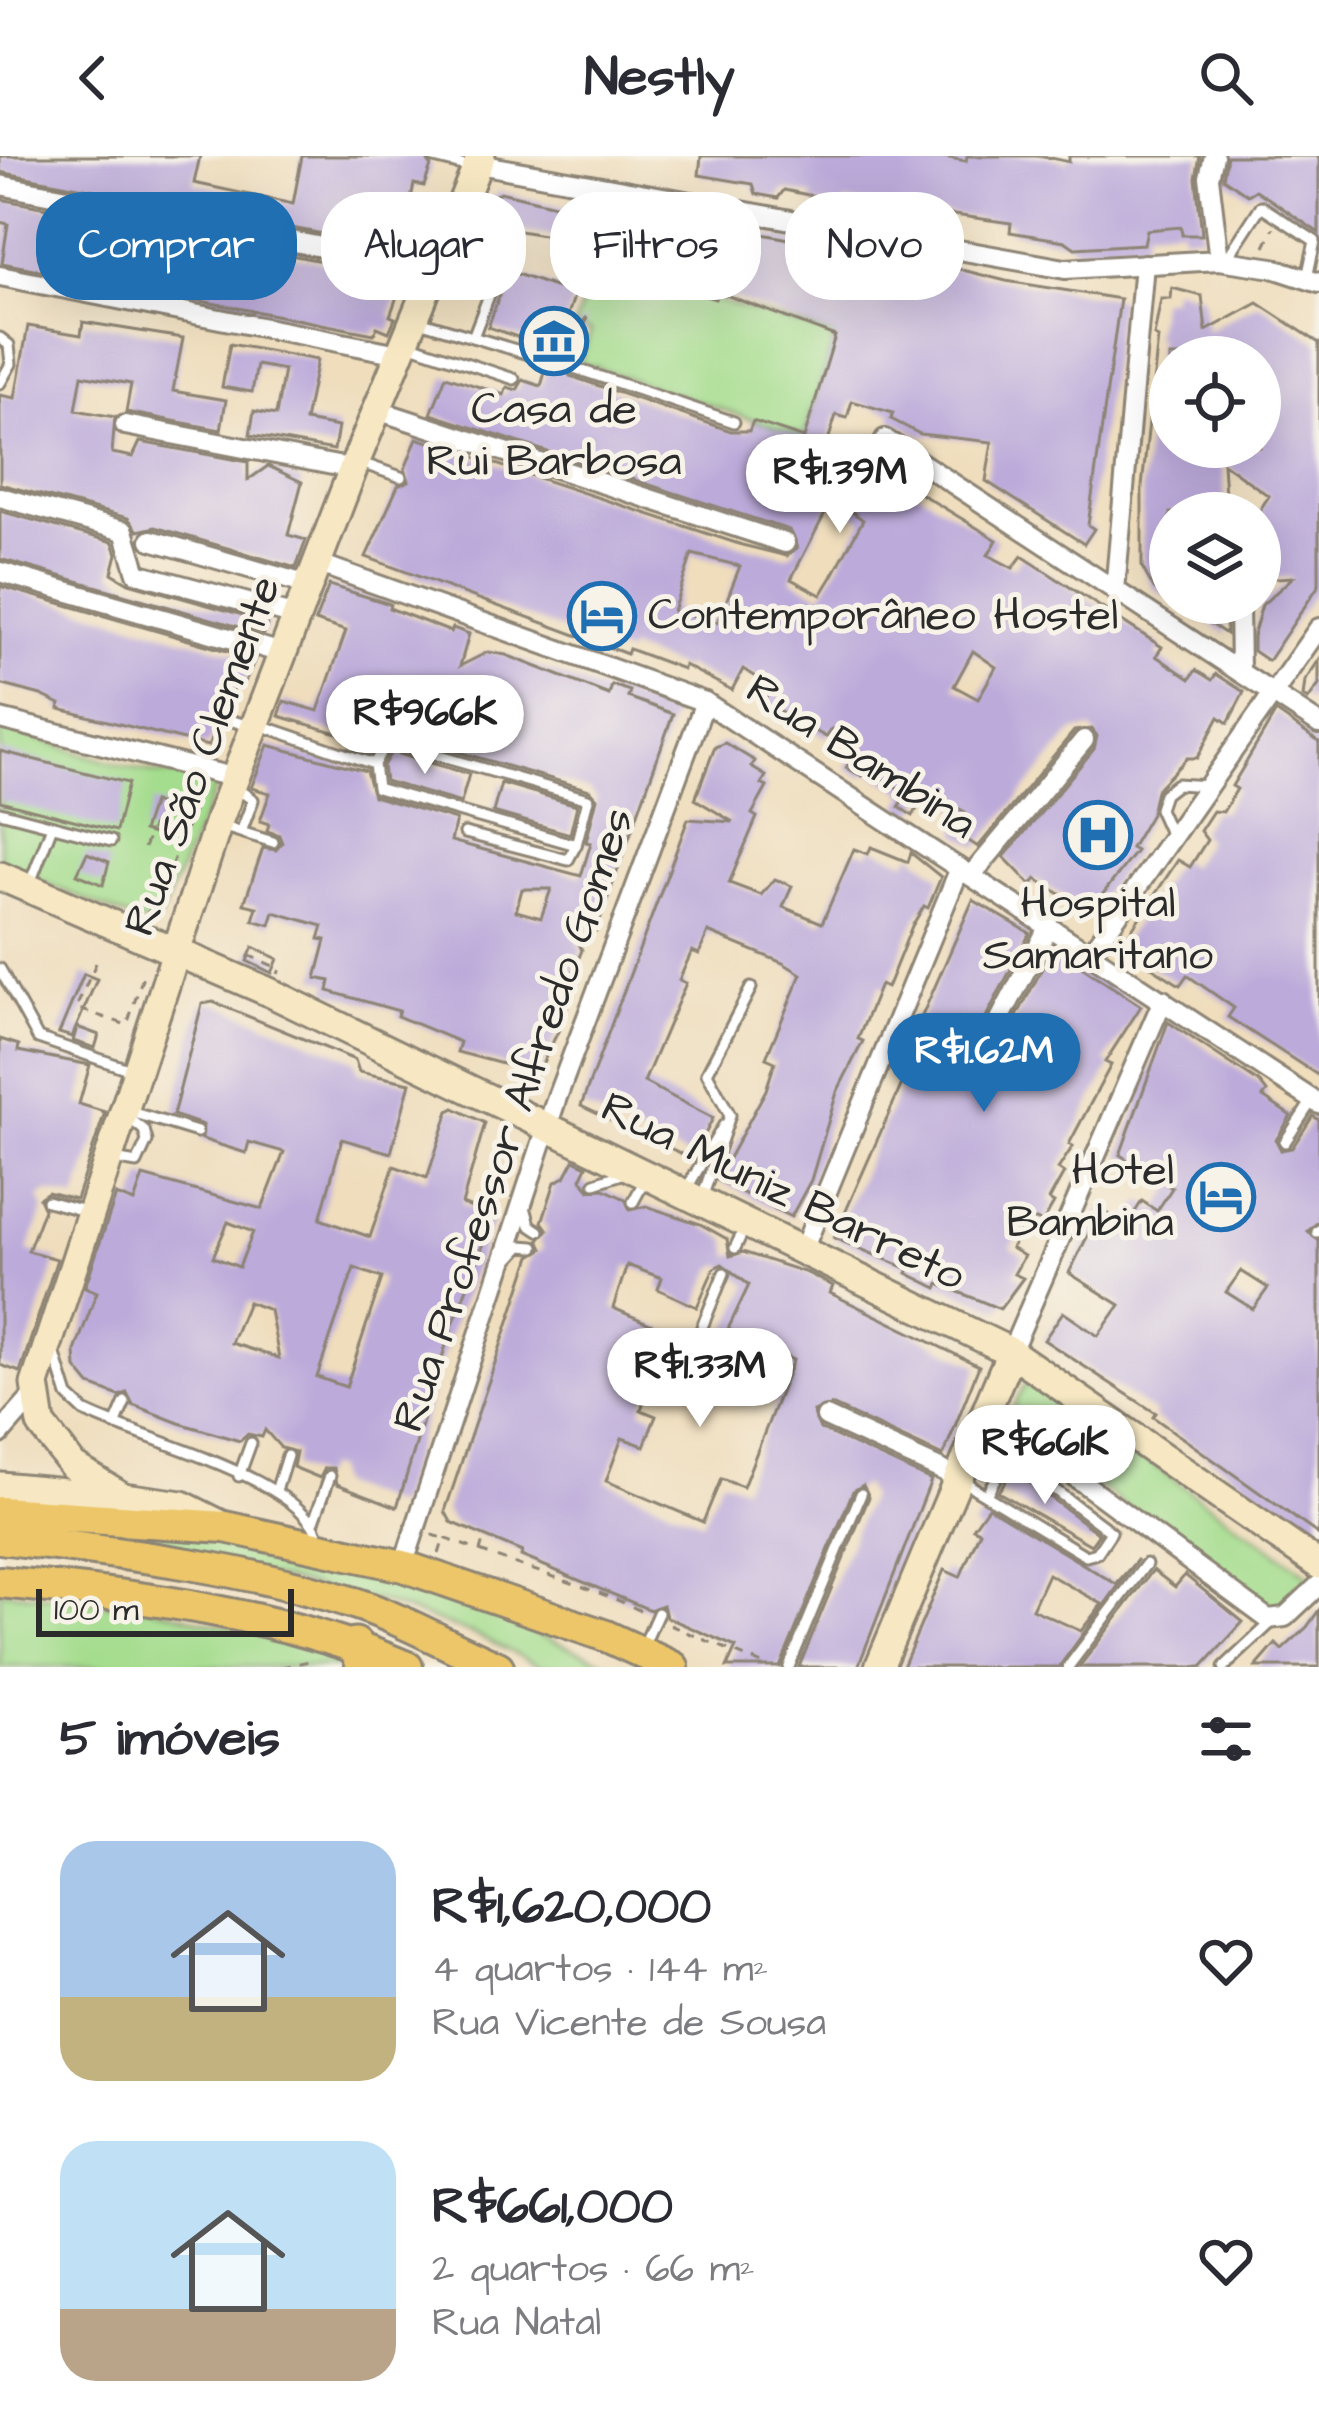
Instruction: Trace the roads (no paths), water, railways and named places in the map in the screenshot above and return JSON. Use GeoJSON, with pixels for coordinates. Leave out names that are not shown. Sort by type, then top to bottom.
{"type":"FeatureCollection","features":[{"type":"Feature","properties":{"kind":"main road","name":"Rua São Clemente"},"geometry":{"type":"LineString","coordinates":[[466,192],[478,163]]}},
{"type":"Feature","properties":{"kind":"main road","name":"Rua São Clemente"},"geometry":{"type":"LineString","coordinates":[[34,1395],[217,822],[375,414],[397,341],[419,300]]}},
{"type":"Feature","properties":{"kind":"main road","name":"Rua Muniz Barreto"},"geometry":{"type":"LineString","coordinates":[[0,876],[178,949],[644,1171],[693,1196],[741,1235],[803,1250],[1011,1352],[1319,1565]]}},
{"type":"Feature","properties":{"kind":"main road"},"geometry":{"type":"LineString","coordinates":[[879,1667],[1011,1352]]}},
{"type":"Feature","properties":{"kind":"main road"},"geometry":{"type":"LineString","coordinates":[[34,1395],[45,1433],[64,1459],[123,1497]]}},
{"type":"Feature","properties":{"kind":"main road"},"geometry":{"type":"LineString","coordinates":[[0,1486],[182,1505],[226,1527]]}},
{"type":"Feature","properties":{"kind":"main road"},"geometry":{"type":"LineString","coordinates":[[0,1512],[317,1535],[674,1667]]}},
{"type":"Feature","properties":{"kind":"main road"},"geometry":{"type":"LineString","coordinates":[[0,1538],[140,1555],[357,1604],[497,1667]]}},
{"type":"Feature","properties":{"kind":"main road"},"geometry":{"type":"LineString","coordinates":[[140,1555],[305,1619],[352,1650]]}},
{"type":"Feature","properties":{"kind":"main road"},"geometry":{"type":"LineString","coordinates":[[0,1582],[178,1605],[406,1667]]}},
{"type":"Feature","properties":{"kind":"street"},"geometry":{"type":"LineString","coordinates":[[1214,156],[1209,177],[1222,260]]}},
{"type":"Feature","properties":{"kind":"street"},"geometry":{"type":"LineString","coordinates":[[478,163],[1065,269],[1222,260],[1313,280]]}},
{"type":"Feature","properties":{"kind":"street"},"geometry":{"type":"LineString","coordinates":[[0,185],[321,247]]}},
{"type":"Feature","properties":{"kind":"street"},"geometry":{"type":"LineString","coordinates":[[1114,591],[1144,264]]}},
{"type":"Feature","properties":{"kind":"street"},"geometry":{"type":"LineString","coordinates":[[0,276],[42,289],[397,341]]}},
{"type":"Feature","properties":{"kind":"street"},"geometry":{"type":"LineString","coordinates":[[375,414],[785,543]]}},
{"type":"Feature","properties":{"kind":"street"},"geometry":{"type":"LineString","coordinates":[[125,425],[354,465]]}},
{"type":"Feature","properties":{"kind":"street"},"geometry":{"type":"LineString","coordinates":[[885,439],[1319,724]]}},
{"type":"Feature","properties":{"kind":"street"},"geometry":{"type":"LineString","coordinates":[[0,496],[124,531],[137,573],[296,616]]}},
{"type":"Feature","properties":{"kind":"street","name":"Rua Bambina"},"geometry":{"type":"LineString","coordinates":[[151,540],[313,574],[705,702],[1316,1101]]}},
{"type":"Feature","properties":{"kind":"street"},"geometry":{"type":"LineString","coordinates":[[0,572],[282,653]]}},
{"type":"Feature","properties":{"kind":"street"},"geometry":{"type":"LineString","coordinates":[[1239,624],[1240,672]]}},
{"type":"Feature","properties":{"kind":"street"},"geometry":{"type":"LineString","coordinates":[[1091,953],[1319,628]]}},
{"type":"Feature","properties":{"kind":"street","name":"Rua Professor Alfredo Gomes"},"geometry":{"type":"LineString","coordinates":[[403,1566],[523,1197],[705,702]]}},
{"type":"Feature","properties":{"kind":"street"},"geometry":{"type":"LineString","coordinates":[[0,719],[234,782]]}},
{"type":"Feature","properties":{"kind":"street"},"geometry":{"type":"LineString","coordinates":[[803,1250],[965,872],[1084,740]]}},
{"type":"Feature","properties":{"kind":"street"},"geometry":{"type":"LineString","coordinates":[[988,1042],[1049,926]]}},
{"type":"Feature","properties":{"kind":"street"},"geometry":{"type":"LineString","coordinates":[[1011,1352],[1163,1000]]}},
{"type":"Feature","properties":{"kind":"street"},"geometry":{"type":"LineString","coordinates":[[0,1434],[34,1395]]}},
{"type":"Feature","properties":{"kind":"street"},"geometry":{"type":"LineString","coordinates":[[986,1412],[1274,1620],[1302,1605],[1319,1585]]}},
{"type":"Feature","properties":{"kind":"street"},"geometry":{"type":"LineString","coordinates":[[826,1417],[959,1478]]}},
{"type":"Feature","properties":{"kind":"lane"},"geometry":{"type":"LineString","coordinates":[[508,170],[525,156]]}},
{"type":"Feature","properties":{"kind":"lane"},"geometry":{"type":"LineString","coordinates":[[434,158],[478,163]]}},
{"type":"Feature","properties":{"kind":"lane"},"geometry":{"type":"LineString","coordinates":[[1222,260],[1261,206],[1317,242],[1313,280]]}},
{"type":"Feature","properties":{"kind":"lane"},"geometry":{"type":"LineString","coordinates":[[473,337],[487,300]]}},
{"type":"Feature","properties":{"kind":"lane"},"geometry":{"type":"LineString","coordinates":[[397,341],[473,337],[549,360]]}},
{"type":"Feature","properties":{"kind":"lane"},"geometry":{"type":"LineString","coordinates":[[0,338],[10,353],[0,383]]}},
{"type":"Feature","properties":{"kind":"lane"},"geometry":{"type":"LineString","coordinates":[[397,341],[514,379]]}},
{"type":"Feature","properties":{"kind":"lane"},"geometry":{"type":"LineString","coordinates":[[574,368],[734,422]]}},
{"type":"Feature","properties":{"kind":"lane"},"geometry":{"type":"LineString","coordinates":[[375,414],[496,458]]}},
{"type":"Feature","properties":{"kind":"lane"},"geometry":{"type":"LineString","coordinates":[[354,465],[401,477]]}},
{"type":"Feature","properties":{"kind":"lane"},"geometry":{"type":"LineString","coordinates":[[220,717],[374,764]]}},
{"type":"Feature","properties":{"kind":"lane"},"geometry":{"type":"LineString","coordinates":[[465,833],[568,860],[576,844],[588,799],[387,741],[374,764],[377,788],[576,844]]}},
{"type":"Feature","properties":{"kind":"lane"},"geometry":{"type":"LineString","coordinates":[[1172,838],[1159,809],[1164,794],[1177,784],[1208,786]]}},
{"type":"Feature","properties":{"kind":"lane"},"geometry":{"type":"LineString","coordinates":[[0,812],[111,841]]}},
{"type":"Feature","properties":{"kind":"lane"},"geometry":{"type":"LineString","coordinates":[[217,822],[273,842]]}},
{"type":"Feature","properties":{"kind":"lane"},"geometry":{"type":"LineString","coordinates":[[27,888],[52,826]]}},
{"type":"Feature","properties":{"kind":"lane"},"geometry":{"type":"LineString","coordinates":[[0,969],[38,1038],[136,1071]]}},
{"type":"Feature","properties":{"kind":"lane"},"geometry":{"type":"LineString","coordinates":[[730,1115],[707,1072],[751,988]]}},
{"type":"Feature","properties":{"kind":"lane"},"geometry":{"type":"LineString","coordinates":[[1285,1142],[1316,1101]]}},
{"type":"Feature","properties":{"kind":"lane"},"geometry":{"type":"LineString","coordinates":[[123,1111],[197,1132]]}},
{"type":"Feature","properties":{"kind":"lane"},"geometry":{"type":"LineString","coordinates":[[693,1196],[730,1115]]}},
{"type":"Feature","properties":{"kind":"lane"},"geometry":{"type":"LineString","coordinates":[[693,1196],[730,1115]]}},
{"type":"Feature","properties":{"kind":"lane"},"geometry":{"type":"LineString","coordinates":[[595,1183],[644,1171]]}},
{"type":"Feature","properties":{"kind":"lane"},"geometry":{"type":"LineString","coordinates":[[633,1202],[644,1171]]}},
{"type":"Feature","properties":{"kind":"lane"},"geometry":{"type":"LineString","coordinates":[[523,1197],[527,1221],[539,1231]]}},
{"type":"Feature","properties":{"kind":"lane"},"geometry":{"type":"LineString","coordinates":[[47,1201],[90,1213]]}},
{"type":"Feature","properties":{"kind":"lane"},"geometry":{"type":"LineString","coordinates":[[496,1277],[521,1246],[533,1247]]}},
{"type":"Feature","properties":{"kind":"lane"},"geometry":{"type":"LineString","coordinates":[[698,1337],[724,1273]]}},
{"type":"Feature","properties":{"kind":"lane"},"geometry":{"type":"LineString","coordinates":[[52,1330],[57,1375],[68,1396],[115,1425],[276,1491],[317,1535]]}},
{"type":"Feature","properties":{"kind":"lane"},"geometry":{"type":"LineString","coordinates":[[115,1425],[125,1402]]}},
{"type":"Feature","properties":{"kind":"lane"},"geometry":{"type":"LineString","coordinates":[[239,1476],[250,1443]]}},
{"type":"Feature","properties":{"kind":"lane"},"geometry":{"type":"LineString","coordinates":[[276,1491],[287,1456]]}},
{"type":"Feature","properties":{"kind":"lane"},"geometry":{"type":"LineString","coordinates":[[959,1478],[986,1495],[1086,1556],[1097,1553],[1111,1532],[1015,1460],[1004,1463],[986,1495]]}},
{"type":"Feature","properties":{"kind":"lane"},"geometry":{"type":"LineString","coordinates":[[317,1535],[330,1476]]}},
{"type":"Feature","properties":{"kind":"lane"},"geometry":{"type":"LineString","coordinates":[[789,1667],[861,1494]]}},
{"type":"Feature","properties":{"kind":"lane"},"geometry":{"type":"LineString","coordinates":[[1069,1667],[1146,1564]]}},
{"type":"Feature","properties":{"kind":"lane"},"geometry":{"type":"LineString","coordinates":[[640,1652],[656,1616]]}},
{"type":"Feature","properties":{"kind":"lane"},"geometry":{"type":"LineString","coordinates":[[1224,1667],[1274,1620]]}},
{"type":"Feature","properties":{"kind":"place","name":"Casa de Rui Barbosa"},"geometry":{"type":"Point","coordinates":[554,341]}},
{"type":"Feature","properties":{"kind":"place","name":"Contemporâneo Hostel"},"geometry":{"type":"Point","coordinates":[602,616]}},
{"type":"Feature","properties":{"kind":"place","name":"Hospital Samaritano"},"geometry":{"type":"Point","coordinates":[1098,835]}},
{"type":"Feature","properties":{"kind":"place","name":"Hotel Bambina"},"geometry":{"type":"Point","coordinates":[1221,1197]}}]}
